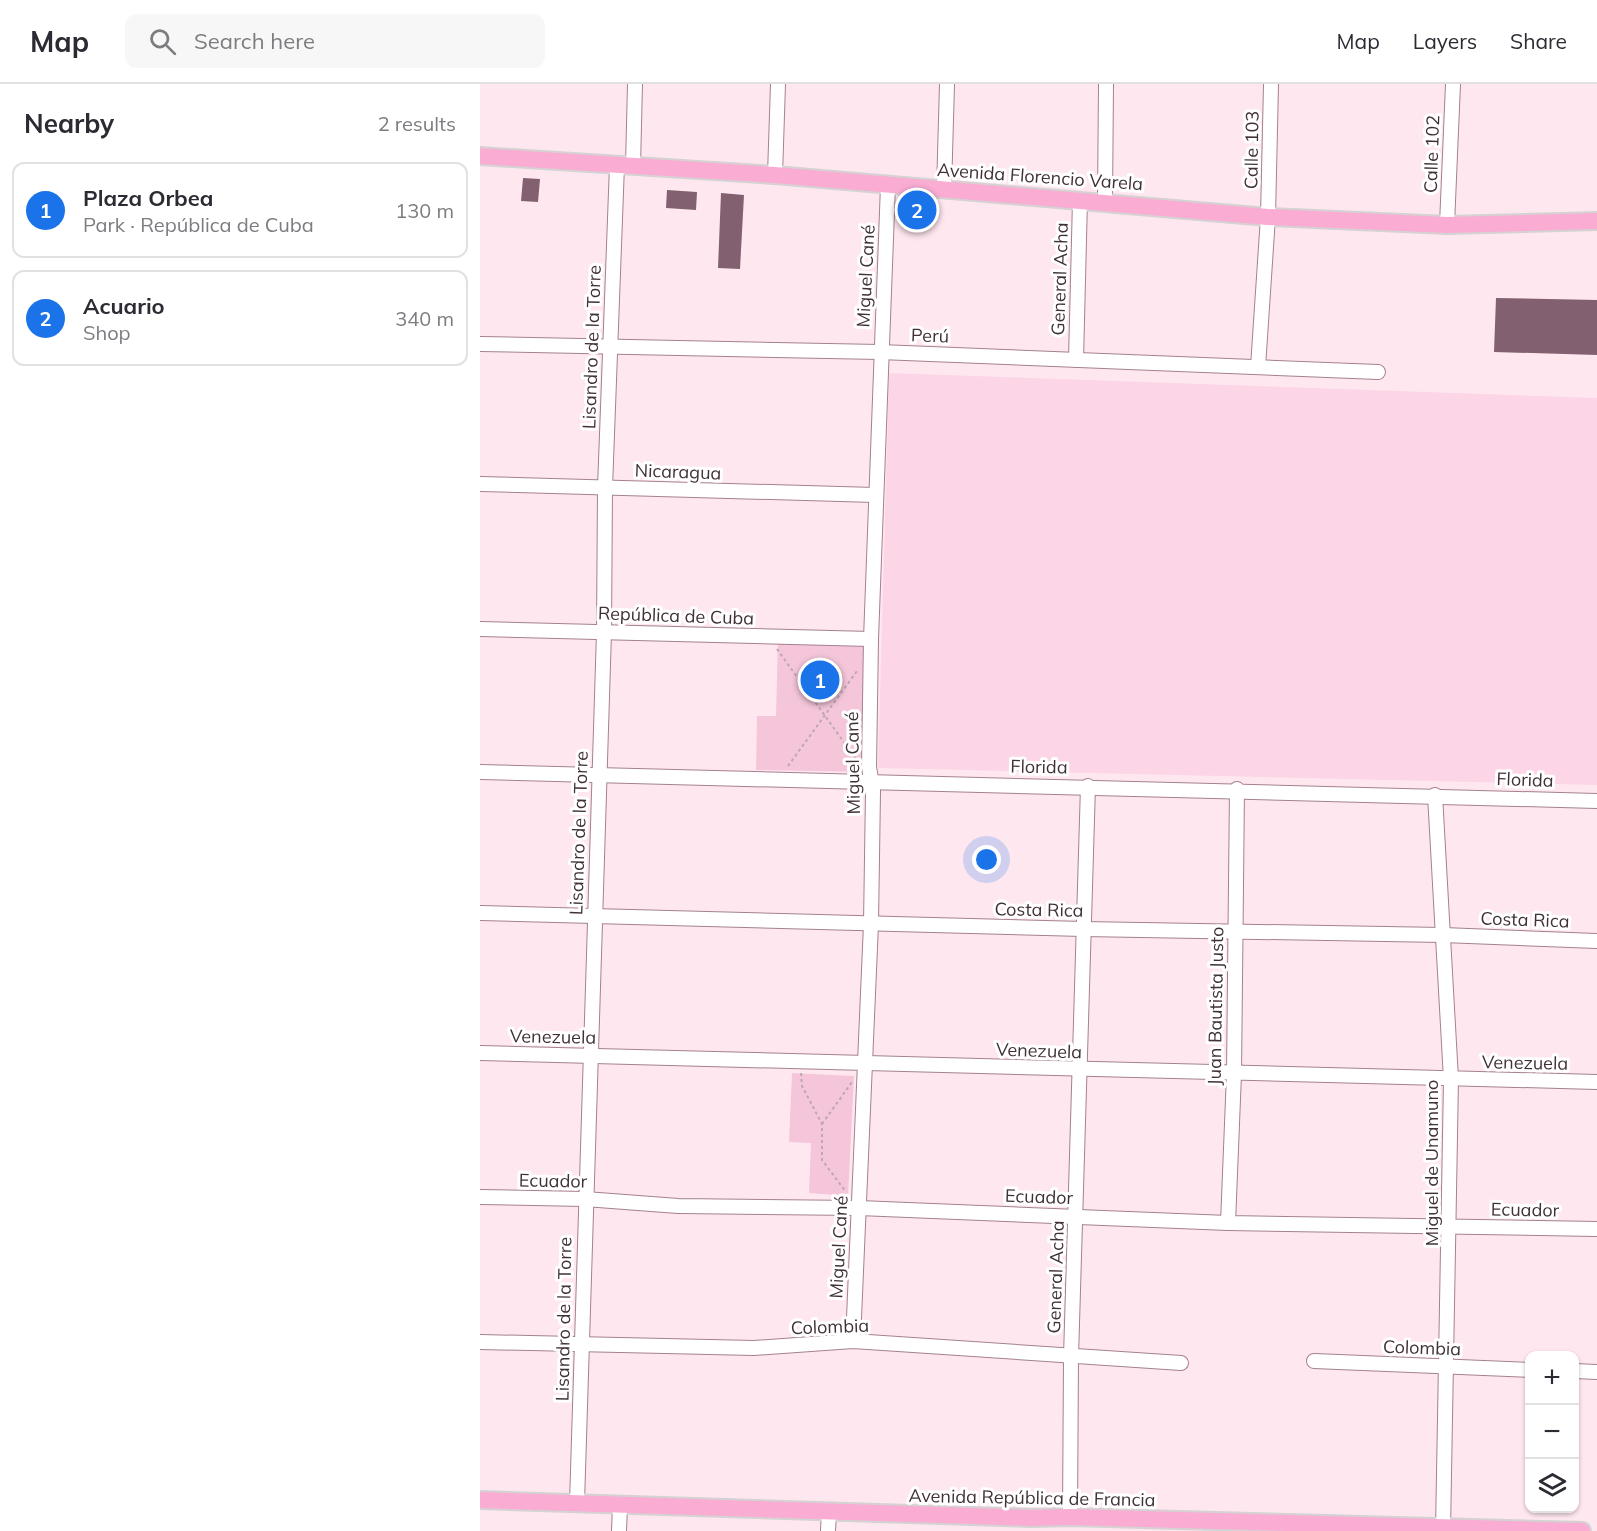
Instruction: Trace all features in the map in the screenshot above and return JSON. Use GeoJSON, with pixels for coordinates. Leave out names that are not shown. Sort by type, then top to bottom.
{"type":"FeatureCollection","features":[{"type":"Feature","properties":{"kind":"main road","name":"Avenida Florencio Varela"},"geometry":{"type":"LineString","coordinates":[[480,156],[775,175],[1105,201],[1268,217],[1447,225],[1597,221]]}},
{"type":"Feature","properties":{"kind":"main road","name":"Avenida República de Francia"},"geometry":{"type":"LineString","coordinates":[[480,1500],[829,1512],[1031,1525],[1070,1516],[1239,1527],[1582,1531]]}},
{"type":"Feature","properties":{"kind":"street","name":"Lisandro de la Torre"},"geometry":{"type":"LineString","coordinates":[[577,1503],[589,1056],[604,632],[605,488],[611,346],[625,165],[635,84]]}},
{"type":"Feature","properties":{"kind":"street"},"geometry":{"type":"LineString","coordinates":[[775,175],[778,84]]}},
{"type":"Feature","properties":{"kind":"street"},"geometry":{"type":"LineString","coordinates":[[944,190],[947,84]]}},
{"type":"Feature","properties":{"kind":"street"},"geometry":{"type":"LineString","coordinates":[[1105,201],[1107,84]]}},
{"type":"Feature","properties":{"kind":"street","name":"Calle 103"},"geometry":{"type":"LineString","coordinates":[[1268,217],[1271,84]]}},
{"type":"Feature","properties":{"kind":"street","name":"Calle 102"},"geometry":{"type":"LineString","coordinates":[[1447,225],[1453,84]]}},
{"type":"Feature","properties":{"kind":"street","name":"Miguel Cané"},"geometry":{"type":"LineString","coordinates":[[853,1341],[871,924],[872,782],[869,767],[871,646],[880,352],[888,185]]}},
{"type":"Feature","properties":{"kind":"street","name":"General Acha"},"geometry":{"type":"LineString","coordinates":[[1076,360],[1080,200]]}},
{"type":"Feature","properties":{"kind":"street"},"geometry":{"type":"LineString","coordinates":[[1258,367],[1268,217]]}},
{"type":"Feature","properties":{"kind":"street","name":"Perú"},"geometry":{"type":"LineString","coordinates":[[480,344],[880,352],[1378,372]]}},
{"type":"Feature","properties":{"kind":"street","name":"Nicaragua"},"geometry":{"type":"LineString","coordinates":[[480,484],[875,495]]}},
{"type":"Feature","properties":{"kind":"street","name":"República de Cuba"},"geometry":{"type":"LineString","coordinates":[[480,629],[768,637],[871,646]]}},
{"type":"Feature","properties":{"kind":"street","name":"Florida"},"geometry":{"type":"LineString","coordinates":[[480,772],[1237,789],[1597,801]]}},
{"type":"Feature","properties":{"kind":"street","name":"General Acha"},"geometry":{"type":"LineString","coordinates":[[1070,1516],[1071,1357],[1088,786]]}},
{"type":"Feature","properties":{"kind":"street","name":"Juan Bautista Justo"},"geometry":{"type":"LineString","coordinates":[[1228,1223],[1234,1074],[1237,789]]}},
{"type":"Feature","properties":{"kind":"street","name":"Miguel de Unamuno"},"geometry":{"type":"LineString","coordinates":[[1435,795],[1451,1079],[1451,1226],[1444,1529]]}},
{"type":"Feature","properties":{"kind":"street","name":"Costa Rica"},"geometry":{"type":"LineString","coordinates":[[480,913],[1083,929],[1443,935],[1597,941]]}},
{"type":"Feature","properties":{"kind":"street","name":"Venezuela"},"geometry":{"type":"LineString","coordinates":[[480,1053],[1597,1082]]}},
{"type":"Feature","properties":{"kind":"street","name":"Ecuador"},"geometry":{"type":"LineString","coordinates":[[480,1197],[585,1199],[678,1206],[859,1208],[1228,1223],[1597,1229]]}},
{"type":"Feature","properties":{"kind":"street","name":"Colombia"},"geometry":{"type":"LineString","coordinates":[[480,1342],[754,1348],[853,1341],[1181,1363]]}},
{"type":"Feature","properties":{"kind":"street","name":"Colombia"},"geometry":{"type":"LineString","coordinates":[[1314,1361],[1525,1370]]}},
{"type":"Feature","properties":{"kind":"street"},"geometry":{"type":"LineString","coordinates":[[1579,1371],[1597,1372]]}},
{"type":"Feature","properties":{"kind":"street"},"geometry":{"type":"LineString","coordinates":[[619,1531],[620,1506]]}},
{"type":"Feature","properties":{"kind":"street"},"geometry":{"type":"LineString","coordinates":[[828,1531],[829,1512]]}},
{"type":"Feature","properties":{"kind":"path"},"geometry":{"type":"LineString","coordinates":[[768,637],[859,762]]}},
{"type":"Feature","properties":{"kind":"path"},"geometry":{"type":"LineString","coordinates":[[779,778],[871,646]]}},
{"type":"Feature","properties":{"kind":"path"},"geometry":{"type":"LineString","coordinates":[[801,1060],[802,1086],[822,1124],[822,1160],[859,1208]]}},
{"type":"Feature","properties":{"kind":"path"},"geometry":{"type":"LineString","coordinates":[[822,1124],[865,1063]]}},
{"type":"Feature","properties":{"kind":"shaded area"},"geometry":{"type":"Polygon","coordinates":[[[889,373],[1597,398],[1597,785],[878,768],[889,373]]]}},
{"type":"Feature","properties":{"kind":"shaded area"},"geometry":{"type":"Polygon","coordinates":[[[778,638],[864,644],[863,772],[756,770],[757,716],[776,716],[778,638]]]}},
{"type":"Feature","properties":{"kind":"shaded area"},"geometry":{"type":"Polygon","coordinates":[[[792,1073],[854,1076],[848,1196],[809,1193],[811,1143],[789,1142],[792,1073]]]}},
{"type":"Feature","properties":{"kind":"building"},"geometry":{"type":"Polygon","coordinates":[[[523,178],[540,179],[538,202],[521,201],[523,178]]]}},
{"type":"Feature","properties":{"kind":"building"},"geometry":{"type":"Polygon","coordinates":[[[667,190],[697,192],[696,210],[666,208],[667,190]]]}},
{"type":"Feature","properties":{"kind":"building"},"geometry":{"type":"Polygon","coordinates":[[[721,193],[744,195],[740,269],[718,268],[721,193]]]}},
{"type":"Feature","properties":{"kind":"building"},"geometry":{"type":"Polygon","coordinates":[[[919,206],[938,207],[938,217],[908,216],[919,206]]]}},
{"type":"Feature","properties":{"kind":"building"},"geometry":{"type":"Polygon","coordinates":[[[1496,298],[1597,300],[1597,355],[1494,352],[1496,298]]]}},
{"type":"Feature","properties":{"kind":"place","name":"Acuario"},"geometry":{"type":"Point","coordinates":[917,210]}},
{"type":"Feature","properties":{"kind":"place","name":"Plaza Orbea"},"geometry":{"type":"Point","coordinates":[820,680]}}]}
